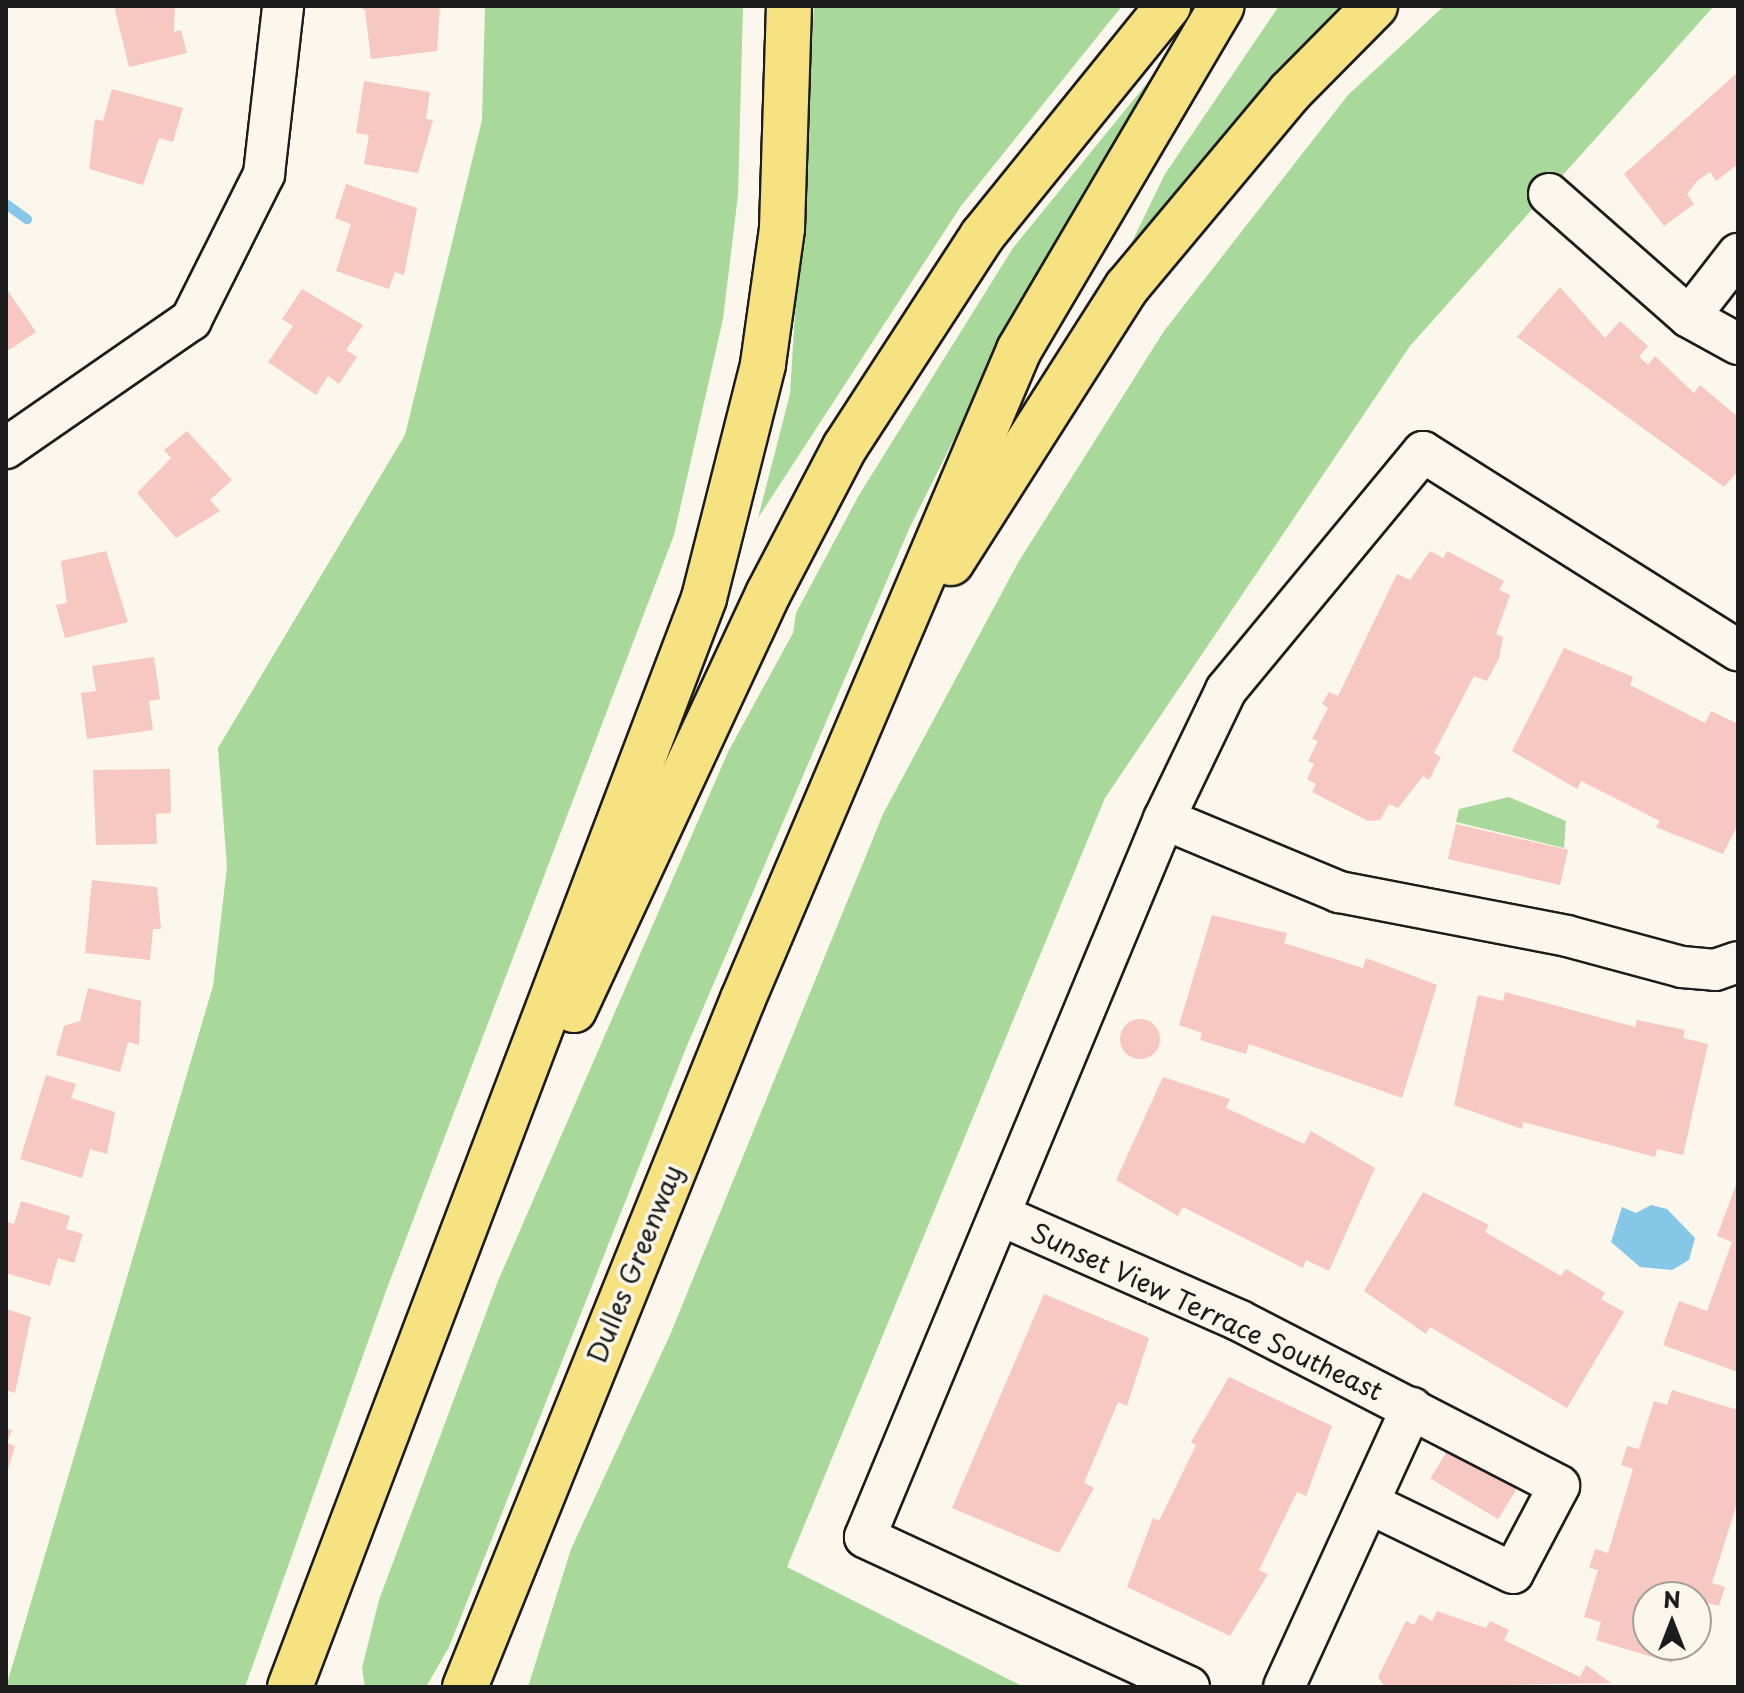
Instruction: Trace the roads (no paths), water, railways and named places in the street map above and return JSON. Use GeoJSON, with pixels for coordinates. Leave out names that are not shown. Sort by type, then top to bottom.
{"type":"FeatureCollection","features":[{"type":"Feature","properties":{"kind":"highway"},"geometry":{"type":"LineString","coordinates":[[290,1687],[417,1346],[704,598],[738,483],[782,228],[789,6]]}},
{"type":"Feature","properties":{"kind":"highway"},"geometry":{"type":"LineString","coordinates":[[417,1346],[768,594],[845,447],[982,236],[1168,6]]}},
{"type":"Feature","properties":{"kind":"highway"},"geometry":{"type":"LineString","coordinates":[[810,845],[1019,350],[1222,6]]}},
{"type":"Feature","properties":{"kind":"highway"},"geometry":{"type":"LineString","coordinates":[[810,845],[951,563],[1127,287],[1269,116],[1375,6]]}},
{"type":"Feature","properties":{"kind":"highway","name":"Dulles Greenway"},"geometry":{"type":"LineString","coordinates":[[465,1687],[810,845]]}},
{"type":"Feature","properties":{"kind":"street"},"geometry":{"type":"LineString","coordinates":[[6,448],[191,320],[264,174],[283,6]]}},
{"type":"Feature","properties":{"kind":"street"},"geometry":{"type":"LineString","coordinates":[[1549,194],[1689,317],[1738,344]]}},
{"type":"Feature","properties":{"kind":"street"},"geometry":{"type":"LineString","coordinates":[[1689,317],[1738,254]]}},
{"type":"Feature","properties":{"kind":"street","name":"Sunset View Terrace Southeast"},"geometry":{"type":"LineString","coordinates":[[1189,1687],[865,1537],[1164,819],[1226,690],[1423,452],[1738,650]]}},
{"type":"Feature","properties":{"kind":"street"},"geometry":{"type":"LineString","coordinates":[[1164,819],[1339,892],[1567,936],[1682,967],[1715,970],[1738,962]]}},
{"type":"Feature","properties":{"kind":"street","name":"Sunset View Terrace Southeast"},"geometry":{"type":"LineString","coordinates":[[1000,1215],[1240,1321],[1559,1486],[1513,1573],[1370,1504]]}},
{"type":"Feature","properties":{"kind":"street","name":"Sunset View Terrace Southeast"},"geometry":{"type":"LineString","coordinates":[[1284,1687],[1412,1408]]}},
{"type":"Feature","properties":{"kind":"water"},"geometry":{"type":"Polygon","coordinates":[[[1651,1205],[1667,1209],[1695,1238],[1689,1260],[1672,1270],[1640,1267],[1611,1242],[1622,1207],[1636,1213],[1651,1205]]]}},
{"type":"Feature","properties":{"kind":"waterway"},"geometry":{"type":"LineString","coordinates":[[6,204],[27,219]]}}]}
